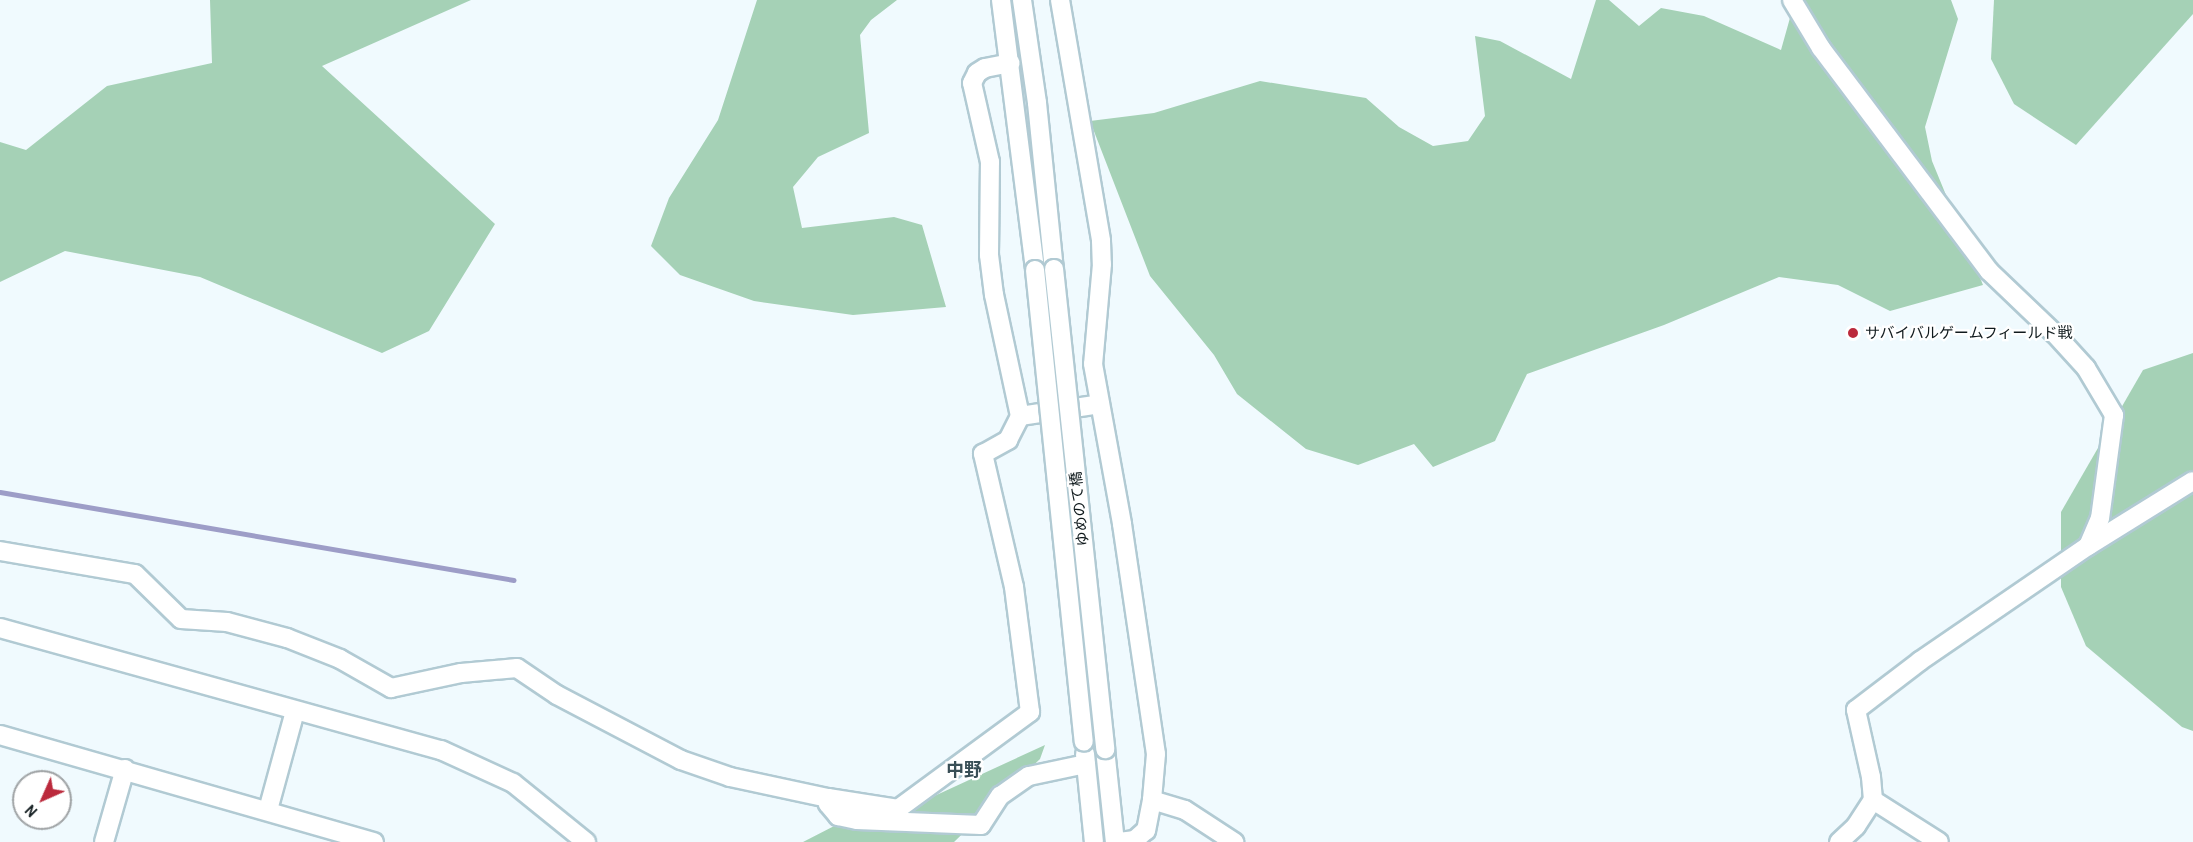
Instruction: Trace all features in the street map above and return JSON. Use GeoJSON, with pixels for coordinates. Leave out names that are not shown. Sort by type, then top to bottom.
{"type":"FeatureCollection","features":[{"type":"Feature","properties":{"kind":"street","name":"ゆめのて橋"},"geometry":{"type":"LineString","coordinates":[[1001,0],[1011,63],[1035,270],[1094,842]]}},
{"type":"Feature","properties":{"kind":"street","name":"ゆめのて橋"},"geometry":{"type":"LineString","coordinates":[[1022,0],[1037,103],[1105,749],[1117,842]]}},
{"type":"Feature","properties":{"kind":"street"},"geometry":{"type":"LineString","coordinates":[[1060,0],[1101,241],[1102,264],[1093,346],[1100,404],[1122,524],[1156,754],[1152,800],[1146,830],[1135,840],[1117,842]]}},
{"type":"Feature","properties":{"kind":"street"},"geometry":{"type":"LineString","coordinates":[[1792,0],[1821,48],[1989,271],[2055,334],[2086,368],[2115,415],[2100,518],[2088,546]]}},
{"type":"Feature","properties":{"kind":"street"},"geometry":{"type":"LineString","coordinates":[[0,551],[135,574],[181,619],[227,622],[287,638],[340,659],[391,688],[461,673],[517,668],[557,695],[681,760],[730,777],[828,798],[898,809],[1030,712],[1014,587],[983,454],[1008,440],[1020,416],[989,255],[990,162],[972,83],[977,72],[985,68],[1011,63]]}},
{"type":"Feature","properties":{"kind":"street"},"geometry":{"type":"LineString","coordinates":[[1020,416],[1100,404]]}},
{"type":"Feature","properties":{"kind":"street"},"geometry":{"type":"LineString","coordinates":[[1839,842],[1856,826],[1873,800],[1871,777],[1856,710],[1920,661],[2088,546],[2193,481]]}},
{"type":"Feature","properties":{"kind":"street"},"geometry":{"type":"LineString","coordinates":[[0,628],[441,750],[513,783],[586,842]]}},
{"type":"Feature","properties":{"kind":"street"},"geometry":{"type":"LineString","coordinates":[[268,810],[295,711]]}},
{"type":"Feature","properties":{"kind":"street"},"geometry":{"type":"LineString","coordinates":[[0,735],[374,842]]}},
{"type":"Feature","properties":{"kind":"street"},"geometry":{"type":"LineString","coordinates":[[828,798],[828,804],[838,816],[857,820],[981,825],[1000,796],[1029,776],[1086,764]]}},
{"type":"Feature","properties":{"kind":"street"},"geometry":{"type":"LineString","coordinates":[[104,842],[125,769]]}},
{"type":"Feature","properties":{"kind":"street"},"geometry":{"type":"LineString","coordinates":[[1152,800],[1185,810],[1234,842]]}},
{"type":"Feature","properties":{"kind":"street"},"geometry":{"type":"LineString","coordinates":[[1873,800],[1939,842]]}},
{"type":"Feature","properties":{"kind":"green space"},"geometry":{"type":"Polygon","coordinates":[[[210,0],[471,0],[322,66],[495,224],[429,331],[382,353],[200,277],[65,251],[0,282],[0,142],[26,150],[107,86],[212,63],[210,0]]]}},
{"type":"Feature","properties":{"kind":"green space"},"geometry":{"type":"Polygon","coordinates":[[[757,0],[897,0],[871,20],[860,35],[869,133],[818,157],[793,187],[802,228],[894,217],[922,225],[946,307],[853,315],[754,301],[680,275],[651,246],[669,198],[718,120],[757,0]]]}},
{"type":"Feature","properties":{"kind":"green space"},"geometry":{"type":"Polygon","coordinates":[[[1596,0],[1609,0],[1639,26],[1661,8],[1704,16],[1781,50],[1795,0],[1951,0],[1958,19],[1925,127],[1932,161],[1983,285],[1890,311],[1838,285],[1779,277],[1664,325],[1527,374],[1495,441],[1433,467],[1414,444],[1358,465],[1306,449],[1237,394],[1214,355],[1150,276],[1090,121],[1154,113],[1260,81],[1366,98],[1399,127],[1433,146],[1468,141],[1485,116],[1475,36],[1500,41],[1571,79],[1596,0]]]}},
{"type":"Feature","properties":{"kind":"green space"},"geometry":{"type":"Polygon","coordinates":[[[1994,0],[2193,0],[2193,14],[2076,145],[2014,104],[1991,59],[1994,0]]]}},
{"type":"Feature","properties":{"kind":"green space"},"geometry":{"type":"Polygon","coordinates":[[[2193,353],[2193,731],[2182,727],[2086,646],[2061,587],[2061,512],[2143,370],[2193,353]]]}},
{"type":"Feature","properties":{"kind":"green space"},"geometry":{"type":"Polygon","coordinates":[[[1045,745],[1040,759],[954,842],[803,842],[840,823],[917,804],[1045,745]]]}},
{"type":"Feature","properties":{"kind":"waterway"},"geometry":{"type":"LineString","coordinates":[[0,492],[514,580]]}},
{"type":"Feature","properties":{"kind":"place","name":"サバイバルゲームフィールド戦"},"geometry":{"type":"Point","coordinates":[1853,333]}},
{"type":"Feature","properties":{"kind":"district","name":"中野"},"geometry":{"type":"Point","coordinates":[964,770]}}]}
